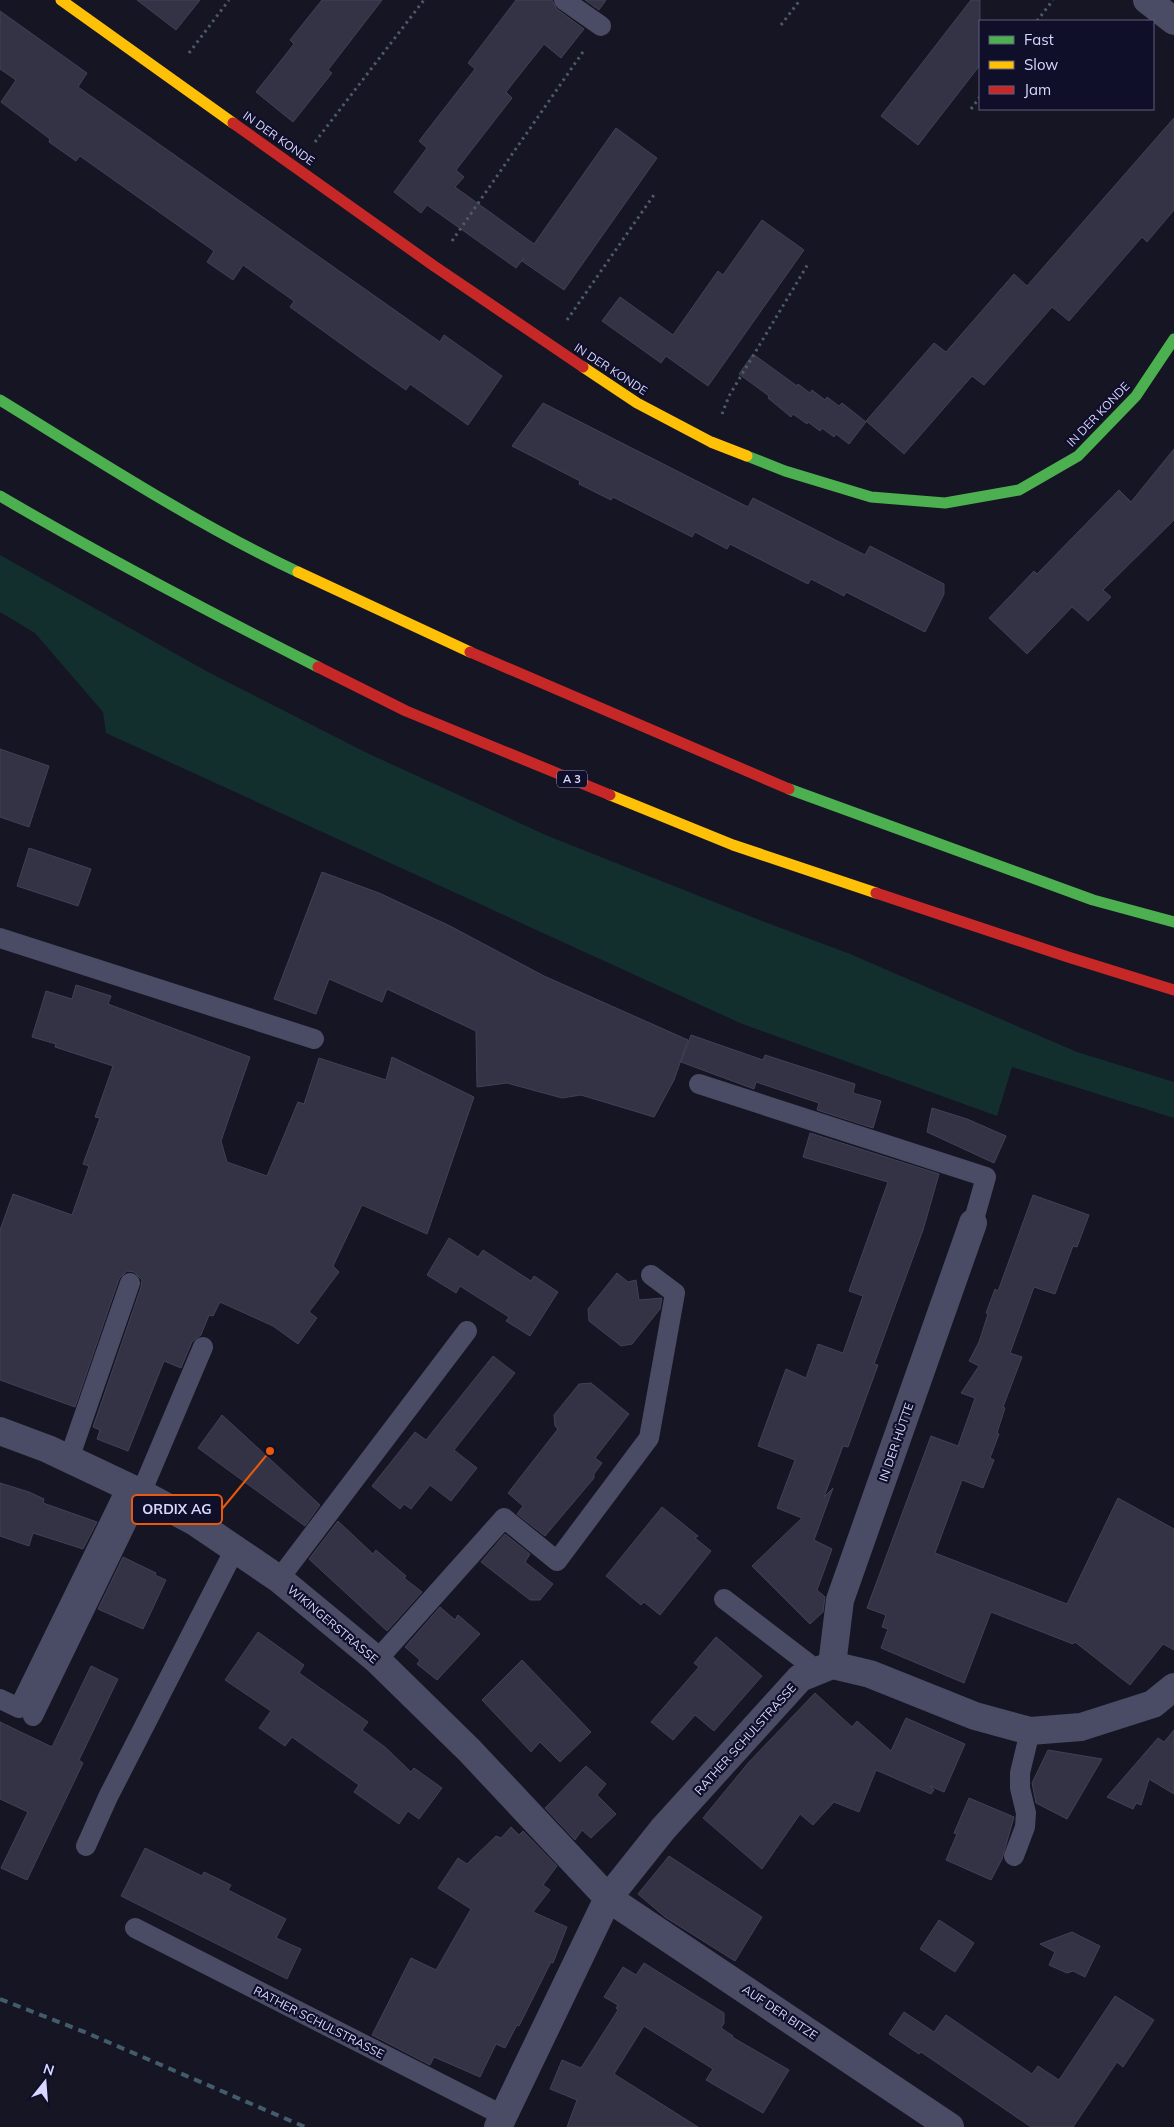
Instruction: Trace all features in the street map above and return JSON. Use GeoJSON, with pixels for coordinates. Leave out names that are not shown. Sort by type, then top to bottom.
{"type":"FeatureCollection","features":[{"type":"Feature","properties":{"kind":"main road","name":"IN DER KONDE"},"geometry":{"type":"LineString","coordinates":[[61,0],[434,266],[637,403],[711,442],[785,471],[871,497],[945,504],[1019,490],[1078,456],[1136,396],[1174,339]]}},
{"type":"Feature","properties":{"kind":"main road"},"geometry":{"type":"LineString","coordinates":[[0,400],[109,467],[262,555],[424,632],[778,785],[1094,900],[1174,922]]}},
{"type":"Feature","properties":{"kind":"main road","name":"A 3"},"geometry":{"type":"LineString","coordinates":[[0,496],[73,539],[232,624],[406,711],[733,845],[1068,957],[1174,990]]}},
{"type":"Feature","properties":{"kind":"street"},"geometry":{"type":"LineString","coordinates":[[1147,0],[1174,21]]}},
{"type":"Feature","properties":{"kind":"street","name":"IN DER HÜTTE"},"geometry":{"type":"LineString","coordinates":[[825,1668],[840,1600],[973,1223]]}},
{"type":"Feature","properties":{"kind":"street","name":"WIKINGERSTRASSE"},"geometry":{"type":"LineString","coordinates":[[0,1431],[48,1448],[195,1522],[279,1578],[377,1660],[470,1751],[608,1898]]}},
{"type":"Feature","properties":{"kind":"street"},"geometry":{"type":"LineString","coordinates":[[825,1668],[870,1674],[976,1716],[1030,1731],[1081,1727],[1153,1704],[1174,1687]]}},
{"type":"Feature","properties":{"kind":"street","name":"RATHER SCHULSTRASSE"},"geometry":{"type":"LineString","coordinates":[[501,2121],[608,1898],[663,1829],[800,1678],[825,1668]]}},
{"type":"Feature","properties":{"kind":"street","name":"AUF DER BITZE"},"geometry":{"type":"LineString","coordinates":[[608,1898],[950,2127]]}},
{"type":"Feature","properties":{"kind":"lane"},"geometry":{"type":"LineString","coordinates":[[564,0],[601,26]]}},
{"type":"Feature","properties":{"kind":"lane"},"geometry":{"type":"LineString","coordinates":[[0,938],[314,1039]]}},
{"type":"Feature","properties":{"kind":"lane"},"geometry":{"type":"LineString","coordinates":[[699,1084],[986,1177],[973,1223]]}},
{"type":"Feature","properties":{"kind":"lane"},"geometry":{"type":"LineString","coordinates":[[377,1660],[504,1518],[557,1561],[649,1438],[675,1293],[652,1275]]}},
{"type":"Feature","properties":{"kind":"lane"},"geometry":{"type":"LineString","coordinates":[[69,1459],[130,1282]]}},
{"type":"Feature","properties":{"kind":"lane"},"geometry":{"type":"LineString","coordinates":[[279,1578],[466,1331]]}},
{"type":"Feature","properties":{"kind":"lane"},"geometry":{"type":"LineString","coordinates":[[33,1716],[134,1490],[203,1347]]}},
{"type":"Feature","properties":{"kind":"lane"},"geometry":{"type":"LineString","coordinates":[[0,1699],[19,1708],[134,1490]]}},
{"type":"Feature","properties":{"kind":"lane"},"geometry":{"type":"LineString","coordinates":[[86,1846],[108,1797],[235,1549]]}},
{"type":"Feature","properties":{"kind":"lane"},"geometry":{"type":"LineString","coordinates":[[724,1599],[825,1668]]}},
{"type":"Feature","properties":{"kind":"lane"},"geometry":{"type":"LineString","coordinates":[[1014,1856],[1025,1827],[1026,1813],[1020,1788],[1020,1773],[1030,1731]]}},
{"type":"Feature","properties":{"kind":"lane","name":"RATHER SCHULSTRASSE"},"geometry":{"type":"LineString","coordinates":[[135,1928],[501,2121]]}},
{"type":"Feature","properties":{"kind":"path"},"geometry":{"type":"LineString","coordinates":[[171,78],[229,0]]}},
{"type":"Feature","properties":{"kind":"path"},"geometry":{"type":"LineString","coordinates":[[296,166],[424,0]]}},
{"type":"Feature","properties":{"kind":"path"},"geometry":{"type":"LineString","coordinates":[[781,25],[800,0]]}},
{"type":"Feature","properties":{"kind":"path"},"geometry":{"type":"LineString","coordinates":[[1038,20],[1053,0]]}},
{"type":"Feature","properties":{"kind":"path"},"geometry":{"type":"LineString","coordinates":[[434,266],[601,26]]}},
{"type":"Feature","properties":{"kind":"path"},"geometry":{"type":"LineString","coordinates":[[971,109],[979,98]]}},
{"type":"Feature","properties":{"kind":"path"},"geometry":{"type":"LineString","coordinates":[[549,345],[656,192]]}},
{"type":"Feature","properties":{"kind":"path"},"geometry":{"type":"LineString","coordinates":[[711,442],[729,396],[808,264]]}},
{"type":"Feature","properties":{"kind":"green space"},"geometry":{"type":"Polygon","coordinates":[[[0,555],[208,672],[367,753],[548,836],[850,954],[1077,1052],[1174,1082],[1174,1118],[1012,1067],[997,1116],[740,1023],[106,733],[103,712],[35,633],[0,612],[0,555]]]}},
{"type":"Feature","properties":{"kind":"building"},"geometry":{"type":"Polygon","coordinates":[[[137,0],[200,0],[176,30],[137,0]]]}},
{"type":"Feature","properties":{"kind":"building"},"geometry":{"type":"Polygon","coordinates":[[[322,0],[382,0],[328,70],[332,73],[293,122],[256,92],[294,44],[290,40],[322,0]]]}},
{"type":"Feature","properties":{"kind":"building"},"geometry":{"type":"Polygon","coordinates":[[[516,0],[552,0],[557,9],[584,29],[561,58],[544,44],[506,92],[512,98],[456,170],[464,177],[455,187],[534,244],[616,128],[657,158],[564,290],[522,261],[524,258],[516,268],[427,205],[421,213],[394,192],[427,148],[419,141],[475,69],[468,63],[516,0]]]}},
{"type":"Feature","properties":{"kind":"building"},"geometry":{"type":"Polygon","coordinates":[[[585,0],[606,0],[599,10],[585,0]]]}},
{"type":"Feature","properties":{"kind":"building"},"geometry":{"type":"Polygon","coordinates":[[[971,0],[980,0],[979,66],[918,145],[881,116],[971,0]]]}},
{"type":"Feature","properties":{"kind":"building"},"geometry":{"type":"Polygon","coordinates":[[[0,11],[87,73],[78,87],[440,342],[444,335],[502,376],[468,425],[410,384],[406,390],[369,364],[290,307],[294,301],[243,265],[233,280],[207,262],[214,251],[80,156],[76,161],[49,142],[50,139],[1,102],[16,80],[0,69],[0,11]]]}},
{"type":"Feature","properties":{"kind":"building"},"geometry":{"type":"Polygon","coordinates":[[[1174,118],[1174,210],[1147,242],[1142,237],[1069,321],[1052,307],[984,385],[972,376],[904,454],[866,421],[934,343],[946,352],[1014,274],[1027,286],[1174,118]]]}},
{"type":"Feature","properties":{"kind":"building"},"geometry":{"type":"Polygon","coordinates":[[[762,220],[804,250],[708,386],[666,356],[661,363],[602,321],[620,297],[673,335],[718,271],[723,275],[762,220]]]}},
{"type":"Feature","properties":{"kind":"building"},"geometry":{"type":"Polygon","coordinates":[[[753,354],[797,386],[798,384],[810,393],[812,390],[825,400],[827,397],[839,406],[842,403],[866,422],[849,444],[836,434],[834,437],[822,428],[820,431],[793,414],[791,417],[768,398],[769,396],[739,374],[753,354]]]}},
{"type":"Feature","properties":{"kind":"building"},"geometry":{"type":"Polygon","coordinates":[[[543,403],[748,507],[753,498],[865,555],[870,546],[944,584],[944,594],[925,632],[846,592],[844,596],[811,579],[808,584],[730,544],[727,549],[695,532],[692,537],[613,497],[611,500],[579,484],[580,481],[512,446],[543,403]]]}},
{"type":"Feature","properties":{"kind":"building"},"geometry":{"type":"Polygon","coordinates":[[[1174,449],[1174,520],[1103,590],[1111,597],[1088,621],[1072,607],[1027,654],[989,618],[1034,571],[1037,574],[1119,490],[1131,502],[1174,449]]]}},
{"type":"Feature","properties":{"kind":"building"},"geometry":{"type":"Polygon","coordinates":[[[0,749],[49,766],[29,827],[0,817],[0,749]]]}},
{"type":"Feature","properties":{"kind":"building"},"geometry":{"type":"Polygon","coordinates":[[[29,848],[91,869],[78,906],[17,886],[29,848]]]}},
{"type":"Feature","properties":{"kind":"building"},"geometry":{"type":"Polygon","coordinates":[[[322,872],[379,893],[450,926],[544,976],[688,1040],[674,1080],[654,1117],[581,1095],[562,1098],[507,1083],[477,1087],[476,1031],[387,989],[382,1002],[329,979],[316,1014],[274,999],[322,872]]]}},
{"type":"Feature","properties":{"kind":"building"},"geometry":{"type":"Polygon","coordinates":[[[76,985],[111,996],[108,1004],[250,1057],[221,1141],[227,1162],[267,1176],[298,1102],[304,1104],[319,1058],[386,1080],[392,1057],[474,1097],[427,1234],[362,1205],[333,1266],[339,1272],[309,1312],[317,1318],[298,1344],[273,1326],[220,1302],[213,1316],[209,1315],[201,1335],[192,1342],[181,1368],[164,1361],[128,1451],[97,1439],[100,1430],[93,1427],[141,1287],[142,1280],[134,1272],[127,1271],[119,1279],[75,1407],[0,1380],[0,1230],[13,1194],[72,1215],[89,1166],[83,1164],[100,1118],[95,1117],[113,1066],[55,1047],[56,1044],[32,1037],[46,991],[72,999],[76,985]]]}},
{"type":"Feature","properties":{"kind":"building"},"geometry":{"type":"Polygon","coordinates":[[[691,1035],[763,1060],[765,1055],[855,1084],[853,1093],[881,1101],[873,1128],[817,1110],[819,1103],[756,1082],[754,1089],[681,1062],[691,1035]]]}},
{"type":"Feature","properties":{"kind":"building"},"geometry":{"type":"Polygon","coordinates":[[[932,1108],[967,1119],[1006,1136],[994,1163],[927,1132],[932,1108]]]}},
{"type":"Feature","properties":{"kind":"building"},"geometry":{"type":"Polygon","coordinates":[[[810,1133],[939,1174],[923,1230],[874,1364],[878,1365],[848,1447],[843,1446],[824,1497],[833,1488],[814,1540],[832,1549],[817,1590],[825,1597],[823,1612],[810,1624],[752,1566],[802,1518],[777,1508],[795,1460],[758,1446],[786,1369],[806,1378],[818,1344],[843,1353],[863,1296],[849,1291],[888,1182],[803,1157],[810,1133]]]}},
{"type":"Feature","properties":{"kind":"building"},"geometry":{"type":"Polygon","coordinates":[[[1033,1195],[1089,1215],[1077,1247],[1073,1246],[1055,1294],[1034,1287],[1010,1353],[1022,1357],[1003,1407],[1005,1408],[997,1433],[999,1434],[990,1458],[994,1460],[983,1488],[962,1480],[935,1553],[1067,1604],[1118,1498],[1174,1529],[1174,1650],[1163,1644],[1130,1685],[1075,1642],[1073,1644],[991,1612],[964,1683],[881,1648],[888,1629],[882,1627],[886,1615],[867,1608],[931,1436],[958,1446],[975,1398],[961,1393],[979,1366],[969,1361],[979,1342],[988,1314],[986,1313],[995,1289],[998,1291],[1033,1195]]]}},
{"type":"Feature","properties":{"kind":"building"},"geometry":{"type":"Polygon","coordinates":[[[449,1238],[478,1257],[483,1250],[531,1281],[534,1276],[558,1292],[530,1336],[506,1321],[509,1317],[460,1286],[456,1293],[427,1275],[449,1238]]]}},
{"type":"Feature","properties":{"kind":"building"},"geometry":{"type":"Polygon","coordinates":[[[617,1273],[628,1282],[636,1280],[639,1300],[662,1298],[660,1309],[632,1344],[621,1346],[589,1321],[588,1309],[617,1273]]]}},
{"type":"Feature","properties":{"kind":"building"},"geometry":{"type":"Polygon","coordinates":[[[493,1356],[515,1373],[454,1450],[477,1468],[451,1501],[430,1485],[411,1509],[404,1504],[400,1509],[372,1486],[415,1432],[426,1440],[493,1356]]]}},
{"type":"Feature","properties":{"kind":"building"},"geometry":{"type":"Polygon","coordinates":[[[591,1383],[629,1414],[595,1458],[602,1463],[594,1474],[594,1478],[545,1536],[517,1514],[523,1506],[508,1493],[558,1429],[555,1426],[554,1415],[579,1384],[591,1383]]]}},
{"type":"Feature","properties":{"kind":"building"},"geometry":{"type":"Polygon","coordinates":[[[222,1415],[320,1505],[305,1526],[198,1448],[222,1415]]]}},
{"type":"Feature","properties":{"kind":"building"},"geometry":{"type":"Polygon","coordinates":[[[0,1483],[29,1492],[44,1499],[43,1503],[97,1522],[83,1549],[33,1533],[29,1546],[0,1536],[0,1483]]]}},
{"type":"Feature","properties":{"kind":"building"},"geometry":{"type":"Polygon","coordinates":[[[662,1507],[698,1536],[695,1538],[711,1551],[660,1615],[644,1602],[641,1605],[606,1576],[662,1507]]]}},
{"type":"Feature","properties":{"kind":"building"},"geometry":{"type":"Polygon","coordinates":[[[338,1521],[373,1554],[376,1550],[406,1576],[404,1578],[422,1592],[387,1631],[309,1559],[338,1521]]]}},
{"type":"Feature","properties":{"kind":"building"},"geometry":{"type":"Polygon","coordinates":[[[505,1534],[530,1554],[525,1562],[553,1584],[540,1600],[530,1600],[481,1562],[505,1534]]]}},
{"type":"Feature","properties":{"kind":"building"},"geometry":{"type":"Polygon","coordinates":[[[123,1557],[166,1580],[143,1629],[98,1609],[123,1557]]]}},
{"type":"Feature","properties":{"kind":"building"},"geometry":{"type":"Polygon","coordinates":[[[440,1607],[455,1620],[458,1615],[480,1634],[437,1680],[417,1664],[420,1660],[405,1647],[440,1607]]]}},
{"type":"Feature","properties":{"kind":"building"},"geometry":{"type":"Polygon","coordinates":[[[258,1632],[304,1665],[299,1673],[368,1722],[362,1730],[386,1748],[411,1772],[414,1768],[442,1788],[419,1819],[408,1811],[399,1824],[354,1792],[359,1785],[292,1737],[285,1746],[259,1728],[271,1711],[225,1680],[258,1632]]]}},
{"type":"Feature","properties":{"kind":"building"},"geometry":{"type":"Polygon","coordinates":[[[716,1637],[762,1676],[714,1731],[695,1715],[673,1740],[651,1722],[699,1667],[694,1663],[716,1637]]]}},
{"type":"Feature","properties":{"kind":"building"},"geometry":{"type":"Polygon","coordinates":[[[522,1660],[591,1732],[560,1762],[540,1742],[531,1752],[482,1700],[522,1660]]]}},
{"type":"Feature","properties":{"kind":"building"},"geometry":{"type":"Polygon","coordinates":[[[91,1666],[118,1679],[79,1760],[83,1763],[27,1880],[1,1868],[28,1812],[0,1799],[0,1722],[52,1747],[91,1666]]]}},
{"type":"Feature","properties":{"kind":"building"},"geometry":{"type":"Polygon","coordinates":[[[815,1693],[852,1727],[857,1721],[891,1751],[906,1718],[965,1744],[944,1792],[930,1786],[934,1790],[931,1794],[876,1770],[859,1812],[834,1802],[813,1825],[800,1814],[762,1869],[703,1818],[749,1762],[815,1693]]]}},
{"type":"Feature","properties":{"kind":"building"},"geometry":{"type":"Polygon","coordinates":[[[1174,1730],[1174,1794],[1149,1779],[1141,1805],[1136,1803],[1133,1809],[1107,1797],[1158,1738],[1164,1742],[1174,1730]]]}},
{"type":"Feature","properties":{"kind":"building"},"geometry":{"type":"Polygon","coordinates":[[[1048,1750],[1102,1759],[1067,1819],[1036,1803],[1032,1783],[1048,1750]]]}},
{"type":"Feature","properties":{"kind":"building"},"geometry":{"type":"Polygon","coordinates":[[[586,1766],[606,1784],[597,1795],[616,1814],[591,1838],[582,1830],[575,1840],[545,1808],[586,1766]]]}},
{"type":"Feature","properties":{"kind":"building"},"geometry":{"type":"Polygon","coordinates":[[[969,1798],[1014,1817],[1002,1859],[991,1880],[946,1860],[957,1834],[954,1833],[969,1798]]]}},
{"type":"Feature","properties":{"kind":"building"},"geometry":{"type":"Polygon","coordinates":[[[511,1827],[519,1835],[523,1831],[557,1866],[543,1885],[550,1890],[533,1912],[567,1927],[553,1963],[551,1962],[519,2026],[517,2025],[505,2048],[496,2044],[480,2077],[434,2057],[430,2065],[372,2035],[411,1958],[436,1970],[471,1909],[438,1888],[458,1858],[467,1864],[496,1836],[501,1838],[511,1827]]]}},
{"type":"Feature","properties":{"kind":"building"},"geometry":{"type":"Polygon","coordinates":[[[145,1848],[202,1876],[204,1872],[231,1885],[228,1890],[286,1919],[276,1938],[301,1949],[287,1979],[121,1896],[145,1848]]]}},
{"type":"Feature","properties":{"kind":"building"},"geometry":{"type":"Polygon","coordinates":[[[669,1856],[762,1917],[735,1961],[665,1917],[638,1894],[669,1856]]]}},
{"type":"Feature","properties":{"kind":"building"},"geometry":{"type":"Polygon","coordinates":[[[939,1920],[974,1943],[955,1972],[920,1949],[939,1920]]]}},
{"type":"Feature","properties":{"kind":"building"},"geometry":{"type":"Polygon","coordinates":[[[1072,1932],[1100,1946],[1085,1977],[1073,1971],[1067,1973],[1049,1965],[1055,1952],[1040,1944],[1072,1932]]]}},
{"type":"Feature","properties":{"kind":"building"},"geometry":{"type":"Polygon","coordinates":[[[644,1963],[724,2013],[724,2023],[721,2028],[732,2037],[789,2070],[763,2113],[706,2080],[713,2069],[644,2026],[614,2074],[698,2127],[567,2127],[577,2100],[550,2089],[562,2060],[581,2068],[618,2010],[616,2008],[618,2005],[604,1997],[623,1967],[636,1975],[644,1963]]]}},
{"type":"Feature","properties":{"kind":"building"},"geometry":{"type":"Polygon","coordinates":[[[1115,1996],[1154,2020],[1123,2067],[1117,2062],[1073,2127],[1031,2127],[921,2052],[919,2054],[889,2034],[904,2012],[934,2032],[946,2015],[1032,2074],[1038,2066],[1059,2080],[1115,1996]]]}},
{"type":"Feature","properties":{"kind":"railway"},"geometry":{"type":"LineString","coordinates":[[0,1999],[87,2033],[305,2127]]}},
{"type":"Feature","properties":{"kind":"traffic: fast"},"geometry":{"type":"LineString","coordinates":[[747,456],[785,471],[871,497],[945,503],[1019,490],[1078,456],[1136,396],[1174,339]]}},
{"type":"Feature","properties":{"kind":"traffic: fast"},"geometry":{"type":"LineString","coordinates":[[0,400],[184,512],[298,572]]}},
{"type":"Feature","properties":{"kind":"traffic: fast"},"geometry":{"type":"LineString","coordinates":[[0,496],[158,584],[318,667]]}},
{"type":"Feature","properties":{"kind":"traffic: fast"},"geometry":{"type":"LineString","coordinates":[[789,789],[1093,900],[1174,922]]}},
{"type":"Feature","properties":{"kind":"traffic: slow"},"geometry":{"type":"LineString","coordinates":[[61,0],[233,123]]}},
{"type":"Feature","properties":{"kind":"traffic: slow"},"geometry":{"type":"LineString","coordinates":[[583,367],[637,403],[711,442],[747,456]]}},
{"type":"Feature","properties":{"kind":"traffic: slow"},"geometry":{"type":"LineString","coordinates":[[298,572],[470,652]]}},
{"type":"Feature","properties":{"kind":"traffic: slow"},"geometry":{"type":"LineString","coordinates":[[610,795],[733,845],[876,893]]}},
{"type":"Feature","properties":{"kind":"traffic: jam"},"geometry":{"type":"LineString","coordinates":[[233,123],[434,266],[583,367]]}},
{"type":"Feature","properties":{"kind":"traffic: jam"},"geometry":{"type":"LineString","coordinates":[[470,652],[789,789]]}},
{"type":"Feature","properties":{"kind":"traffic: jam"},"geometry":{"type":"LineString","coordinates":[[318,667],[406,711],[610,795]]}},
{"type":"Feature","properties":{"kind":"traffic: jam"},"geometry":{"type":"LineString","coordinates":[[876,893],[1174,990]]}},
{"type":"Feature","properties":{"kind":"place","name":"ORDIX AG"},"geometry":{"type":"Point","coordinates":[270,1451]}}]}
